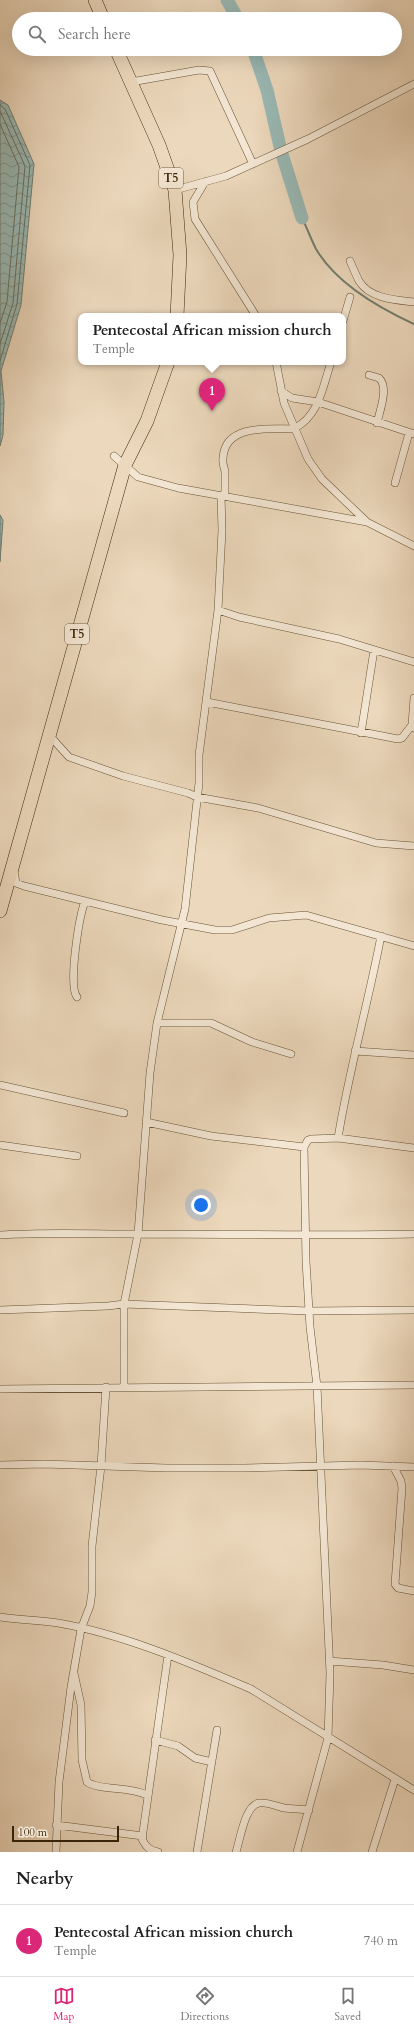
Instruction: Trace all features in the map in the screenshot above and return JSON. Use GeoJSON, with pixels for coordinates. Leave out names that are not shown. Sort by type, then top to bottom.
{"type":"FeatureCollection","features":[{"type":"Feature","properties":{"kind":"highway"},"geometry":{"type":"LineString","coordinates":[[95,0],[100,12]]}},
{"type":"Feature","properties":{"kind":"highway","name":"T5"},"geometry":{"type":"LineString","coordinates":[[119,56],[159,145],[175,190],[180,255],[176,313]]}},
{"type":"Feature","properties":{"kind":"highway","name":"T5"},"geometry":{"type":"LineString","coordinates":[[0,911],[126,465],[147,421],[167,365]]}},
{"type":"Feature","properties":{"kind":"street"},"geometry":{"type":"LineString","coordinates":[[131,82],[199,70],[210,71],[253,164]]}},
{"type":"Feature","properties":{"kind":"street"},"geometry":{"type":"LineString","coordinates":[[175,190],[226,176],[308,139],[414,84]]}},
{"type":"Feature","properties":{"kind":"street"},"geometry":{"type":"LineString","coordinates":[[205,182],[193,202],[195,219],[254,313]]}},
{"type":"Feature","properties":{"kind":"street"},"geometry":{"type":"LineString","coordinates":[[350,261],[359,281],[364,287],[381,297],[414,302]]}},
{"type":"Feature","properties":{"kind":"street"},"geometry":{"type":"LineString","coordinates":[[345,313],[350,297]]}},
{"type":"Feature","properties":{"kind":"street"},"geometry":{"type":"LineString","coordinates":[[277,365],[281,391],[308,459],[322,479],[367,522]]}},
{"type":"Feature","properties":{"kind":"street"},"geometry":{"type":"LineString","coordinates":[[124,1388],[124,1304],[138,1234],[150,1073],[157,1023],[182,924],[197,797],[199,755],[218,610],[223,495],[222,457],[227,446],[236,435],[243,431],[254,429],[295,428],[305,422],[318,402],[330,365]]}},
{"type":"Feature","properties":{"kind":"street"},"geometry":{"type":"LineString","coordinates":[[369,375],[379,378],[383,384],[382,399],[377,422]]}},
{"type":"Feature","properties":{"kind":"street"},"geometry":{"type":"LineString","coordinates":[[281,391],[292,398],[318,402],[411,433],[395,483]]}},
{"type":"Feature","properties":{"kind":"street"},"geometry":{"type":"LineString","coordinates":[[114,456],[138,477],[178,488],[367,522],[414,546]]}},
{"type":"Feature","properties":{"kind":"street"},"geometry":{"type":"LineString","coordinates":[[218,610],[374,650],[414,662]]}},
{"type":"Feature","properties":{"kind":"street"},"geometry":{"type":"LineString","coordinates":[[361,733],[374,650]]}},
{"type":"Feature","properties":{"kind":"street"},"geometry":{"type":"LineString","coordinates":[[207,702],[254,709],[361,733],[398,739],[402,738],[413,727],[414,698]]}},
{"type":"Feature","properties":{"kind":"street"},"geometry":{"type":"LineString","coordinates":[[49,735],[69,757],[123,776],[188,792],[197,797],[258,808],[376,844],[414,846]]}},
{"type":"Feature","properties":{"kind":"street"},"geometry":{"type":"LineString","coordinates":[[12,865],[16,883],[24,886],[182,924],[223,931],[232,930],[269,918],[306,915],[414,946]]}},
{"type":"Feature","properties":{"kind":"street"},"geometry":{"type":"LineString","coordinates":[[77,997],[74,991],[73,982],[76,942],[80,918],[85,901]]}},
{"type":"Feature","properties":{"kind":"street"},"geometry":{"type":"LineString","coordinates":[[338,1138],[355,1051],[369,998],[381,936]]}},
{"type":"Feature","properties":{"kind":"street"},"geometry":{"type":"LineString","coordinates":[[157,1023],[211,1023],[252,1042],[291,1054]]}},
{"type":"Feature","properties":{"kind":"street"},"geometry":{"type":"LineString","coordinates":[[355,1051],[414,1055]]}},
{"type":"Feature","properties":{"kind":"street"},"geometry":{"type":"LineString","coordinates":[[0,1085],[124,1113]]}},
{"type":"Feature","properties":{"kind":"street"},"geometry":{"type":"LineString","coordinates":[[146,1122],[211,1136],[304,1147]]}},
{"type":"Feature","properties":{"kind":"street"},"geometry":{"type":"LineString","coordinates":[[297,1852],[328,1738],[329,1661],[317,1386],[309,1311],[304,1147],[310,1139],[338,1138],[414,1148]]}},
{"type":"Feature","properties":{"kind":"street"},"geometry":{"type":"LineString","coordinates":[[0,1145],[77,1156]]}},
{"type":"Feature","properties":{"kind":"street"},"geometry":{"type":"LineString","coordinates":[[0,1235],[31,1233],[306,1236],[414,1234]]}},
{"type":"Feature","properties":{"kind":"street"},"geometry":{"type":"LineString","coordinates":[[0,1310],[108,1306],[124,1304],[309,1311],[414,1310]]}},
{"type":"Feature","properties":{"kind":"street"},"geometry":{"type":"LineString","coordinates":[[0,1388],[414,1385]]}},
{"type":"Feature","properties":{"kind":"street"},"geometry":{"type":"LineString","coordinates":[[56,1852],[59,1782],[74,1671],[81,1628],[90,1606],[92,1592],[92,1546],[101,1466],[106,1387]]}},
{"type":"Feature","properties":{"kind":"street"},"geometry":{"type":"LineString","coordinates":[[0,1465],[182,1468],[361,1465],[414,1467]]}},
{"type":"Feature","properties":{"kind":"street"},"geometry":{"type":"LineString","coordinates":[[393,1466],[401,1481],[402,1488],[395,1584],[398,1588],[414,1591]]}},
{"type":"Feature","properties":{"kind":"street"},"geometry":{"type":"LineString","coordinates":[[0,1617],[58,1623],[81,1628],[168,1656],[251,1689],[414,1790]]}},
{"type":"Feature","properties":{"kind":"street"},"geometry":{"type":"LineString","coordinates":[[158,1852],[151,1850],[146,1846],[143,1836],[147,1795],[168,1656]]}},
{"type":"Feature","properties":{"kind":"street"},"geometry":{"type":"LineString","coordinates":[[329,1661],[383,1664],[414,1670]]}},
{"type":"Feature","properties":{"kind":"street"},"geometry":{"type":"LineString","coordinates":[[74,1671],[81,1698],[82,1760],[87,1782],[94,1786],[130,1789],[147,1795]]}},
{"type":"Feature","properties":{"kind":"street"},"geometry":{"type":"LineString","coordinates":[[197,1852],[217,1730]]}},
{"type":"Feature","properties":{"kind":"street"},"geometry":{"type":"LineString","coordinates":[[155,1740],[178,1746],[195,1758],[212,1762]]}},
{"type":"Feature","properties":{"kind":"street"},"geometry":{"type":"LineString","coordinates":[[372,1852],[395,1779]]}},
{"type":"Feature","properties":{"kind":"street"},"geometry":{"type":"LineString","coordinates":[[236,1852],[250,1808],[255,1804],[262,1803],[285,1808],[308,1810]]}},
{"type":"Feature","properties":{"kind":"street"},"geometry":{"type":"LineString","coordinates":[[56,1826],[143,1836]]}},
{"type":"Feature","properties":{"kind":"water"},"geometry":{"type":"Polygon","coordinates":[[[0,100],[8,105],[34,164],[21,305],[1,371],[4,402],[3,435],[0,446],[0,100]]]}},
{"type":"Feature","properties":{"kind":"water"},"geometry":{"type":"Polygon","coordinates":[[[0,515],[3,520],[0,562],[0,515]]]}},
{"type":"Feature","properties":{"kind":"waterway"},"geometry":{"type":"LineString","coordinates":[[227,0],[234,12]]}},
{"type":"Feature","properties":{"kind":"waterway"},"geometry":{"type":"LineString","coordinates":[[255,56],[267,90],[281,151],[302,218]]}},
{"type":"Feature","properties":{"kind":"waterway"},"geometry":{"type":"LineString","coordinates":[[302,218],[316,249],[335,273],[359,293],[414,324]]}},
{"type":"Feature","properties":{"kind":"place","name":"Pentecostal African mission church"},"geometry":{"type":"Point","coordinates":[212,411]}}]}
